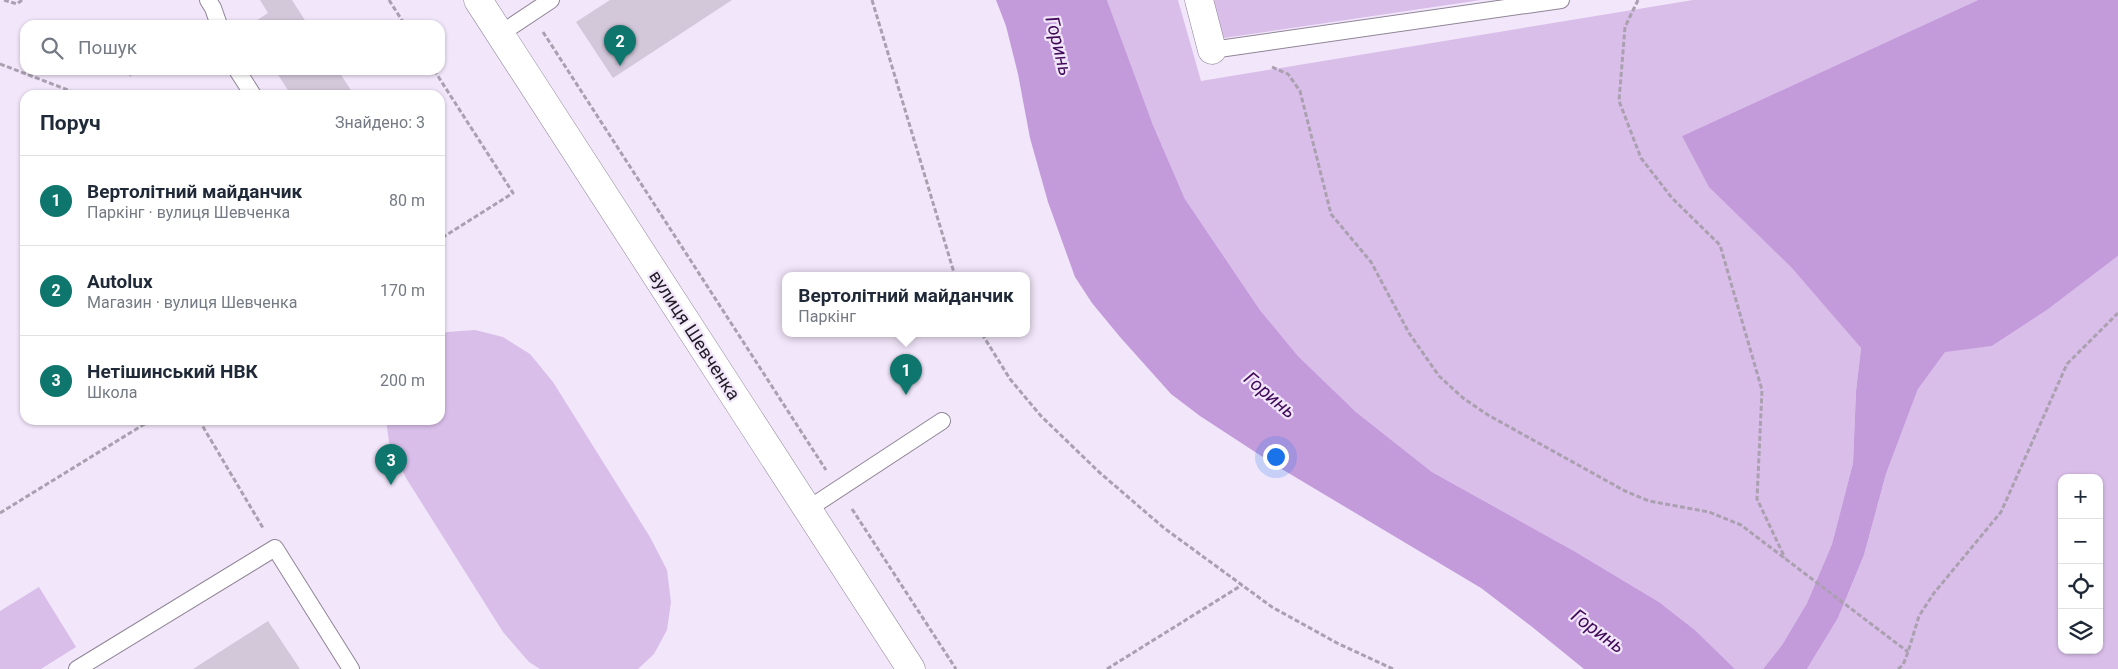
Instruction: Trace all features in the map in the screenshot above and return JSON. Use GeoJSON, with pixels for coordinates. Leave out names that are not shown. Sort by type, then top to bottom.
{"type":"FeatureCollection","features":[{"type":"Feature","properties":{"kind":"street","name":"вулиця Шевченка"},"geometry":{"type":"LineString","coordinates":[[478,0],[911,669]]}},
{"type":"Feature","properties":{"kind":"street"},"geometry":{"type":"LineString","coordinates":[[1199,0],[1212,50]]}},
{"type":"Feature","properties":{"kind":"lane"},"geometry":{"type":"LineString","coordinates":[[208,0],[217,20]]}},
{"type":"Feature","properties":{"kind":"lane"},"geometry":{"type":"LineString","coordinates":[[500,34],[551,0]]}},
{"type":"Feature","properties":{"kind":"lane"},"geometry":{"type":"LineString","coordinates":[[1212,50],[1561,0]]}},
{"type":"Feature","properties":{"kind":"lane"},"geometry":{"type":"LineString","coordinates":[[240,75],[250,90]]}},
{"type":"Feature","properties":{"kind":"lane"},"geometry":{"type":"LineString","coordinates":[[808,509],[942,421]]}},
{"type":"Feature","properties":{"kind":"lane"},"geometry":{"type":"LineString","coordinates":[[77,669],[275,548],[351,669]]}},
{"type":"Feature","properties":{"kind":"path"},"geometry":{"type":"LineString","coordinates":[[4,0],[17,4],[22,0]]}},
{"type":"Feature","properties":{"kind":"path"},"geometry":{"type":"LineString","coordinates":[[389,0],[402,20]]}},
{"type":"Feature","properties":{"kind":"path"},"geometry":{"type":"LineString","coordinates":[[872,0],[954,272]]}},
{"type":"Feature","properties":{"kind":"path"},"geometry":{"type":"LineString","coordinates":[[1638,0],[1625,27],[1619,101],[1641,158],[1672,198],[1720,245],[1762,390],[1757,499],[1786,558]]}},
{"type":"Feature","properties":{"kind":"path"},"geometry":{"type":"LineString","coordinates":[[531,13],[831,477]]}},
{"type":"Feature","properties":{"kind":"path"},"geometry":{"type":"LineString","coordinates":[[0,64],[20,72]]}},
{"type":"Feature","properties":{"kind":"path"},"geometry":{"type":"LineString","coordinates":[[1264,67],[1270,66],[1283,70],[1294,80],[1300,91],[1331,214],[1371,262],[1409,333],[1439,376],[1463,398],[1488,415],[1626,491],[1649,501],[1724,516],[1741,525],[1908,652]]}},
{"type":"Feature","properties":{"kind":"path"},"geometry":{"type":"LineString","coordinates":[[29,75],[68,90]]}},
{"type":"Feature","properties":{"kind":"path"},"geometry":{"type":"LineString","coordinates":[[437,75],[513,193],[445,236]]}},
{"type":"Feature","properties":{"kind":"path"},"geometry":{"type":"LineString","coordinates":[[1898,669],[1903,665],[1919,616],[1934,594],[2001,512],[2067,364],[2118,313]]}},
{"type":"Feature","properties":{"kind":"path"},"geometry":{"type":"LineString","coordinates":[[984,337],[1010,379],[1041,416],[1099,472],[1164,528],[1280,611],[1337,643],[1392,669]]}},
{"type":"Feature","properties":{"kind":"path"},"geometry":{"type":"LineString","coordinates":[[0,513],[143,425]]}},
{"type":"Feature","properties":{"kind":"path"},"geometry":{"type":"LineString","coordinates":[[203,425],[275,548]]}},
{"type":"Feature","properties":{"kind":"path"},"geometry":{"type":"LineString","coordinates":[[848,502],[956,669]]}},
{"type":"Feature","properties":{"kind":"path"},"geometry":{"type":"LineString","coordinates":[[1107,669],[1242,585]]}},
{"type":"Feature","properties":{"kind":"shaded area"},"geometry":{"type":"Polygon","coordinates":[[[1107,0],[1178,0],[1201,81],[1693,0],[1978,0],[1682,136],[1861,348],[1856,391],[1853,463],[1832,544],[1807,603],[1782,645],[1763,669],[1735,669],[1695,630],[1659,602],[1574,551],[1432,472],[1356,412],[1298,356],[1260,310],[1185,199],[1153,125],[1107,0]]]}},
{"type":"Feature","properties":{"kind":"shaded area"},"geometry":{"type":"Polygon","coordinates":[[[1208,0],[1481,0],[1217,39],[1208,0]]]}},
{"type":"Feature","properties":{"kind":"shaded area"},"geometry":{"type":"Polygon","coordinates":[[[2118,256],[2118,669],[1807,669],[1838,618],[1864,555],[1886,474],[1918,389],[1945,351],[1992,346],[2047,310],[2118,256]]]}},
{"type":"Feature","properties":{"kind":"shaded area"},"geometry":{"type":"Polygon","coordinates":[[[475,330],[503,337],[530,354],[553,382],[650,537],[667,570],[671,602],[667,630],[654,654],[638,669],[540,669],[529,662],[503,632],[406,478],[389,442],[387,425],[445,425],[445,333],[475,330]]]}},
{"type":"Feature","properties":{"kind":"shaded area"},"geometry":{"type":"Polygon","coordinates":[[[39,587],[76,647],[41,669],[0,669],[0,611],[39,587]]]}},
{"type":"Feature","properties":{"kind":"water","name":"Горинь"},"geometry":{"type":"Polygon","coordinates":[[[996,0],[1107,0],[1153,125],[1185,199],[1260,310],[1298,356],[1356,412],[1432,472],[1574,551],[1659,602],[1695,630],[1735,669],[1584,669],[1481,588],[1275,465],[1200,416],[1171,394],[1092,303],[1075,277],[1048,202],[1030,138],[1018,74],[1006,26],[996,0]]]}},
{"type":"Feature","properties":{"kind":"water"},"geometry":{"type":"Polygon","coordinates":[[[1978,0],[2118,0],[2118,256],[2047,310],[1992,346],[1945,352],[1918,389],[1886,474],[1864,555],[1838,618],[1807,669],[1763,669],[1782,645],[1807,603],[1832,544],[1853,463],[1856,391],[1861,348],[1792,268],[1709,187],[1682,136],[1978,0]]]}},
{"type":"Feature","properties":{"kind":"building"},"geometry":{"type":"Polygon","coordinates":[[[260,0],[292,0],[305,20],[258,20],[268,13],[260,0]]]}},
{"type":"Feature","properties":{"kind":"building"},"geometry":{"type":"Polygon","coordinates":[[[610,0],[732,0],[613,78],[576,22],[610,0]]]}},
{"type":"Feature","properties":{"kind":"building"},"geometry":{"type":"Polygon","coordinates":[[[278,75],[341,75],[351,90],[288,90],[278,75]]]}},
{"type":"Feature","properties":{"kind":"building"},"geometry":{"type":"Polygon","coordinates":[[[268,621],[300,669],[193,669],[268,621]]]}},
{"type":"Feature","properties":{"kind":"place","name":"Autolux"},"geometry":{"type":"Point","coordinates":[620,66]}},
{"type":"Feature","properties":{"kind":"place","name":"Вертолітний майданчик"},"geometry":{"type":"Point","coordinates":[906,395]}},
{"type":"Feature","properties":{"kind":"place","name":"Нетішинський НВК"},"geometry":{"type":"Point","coordinates":[391,485]}}]}
